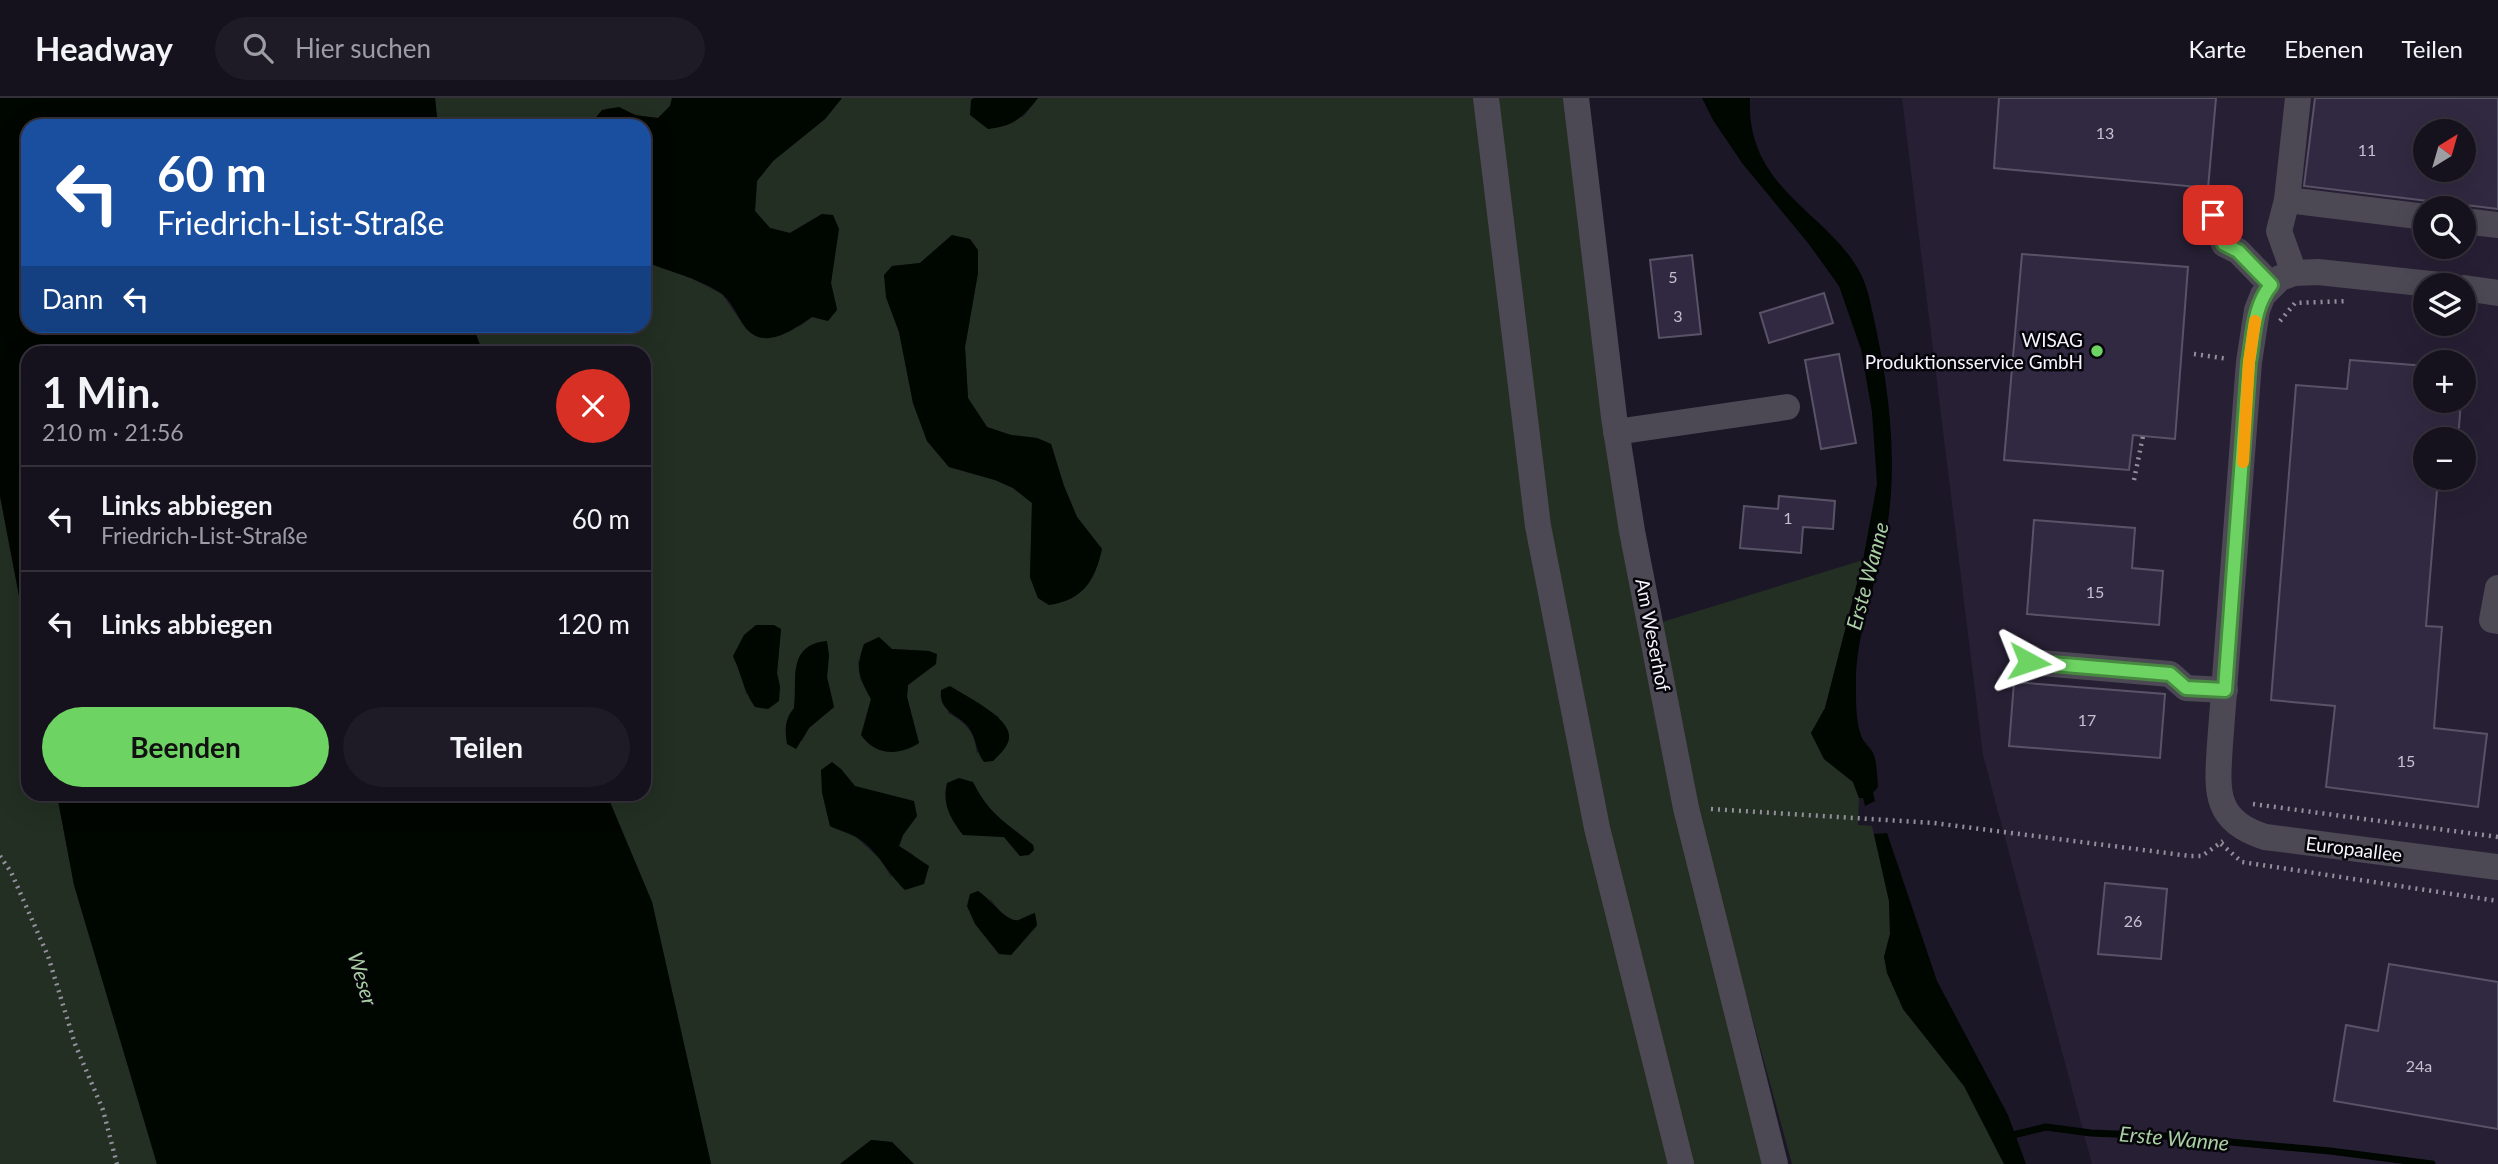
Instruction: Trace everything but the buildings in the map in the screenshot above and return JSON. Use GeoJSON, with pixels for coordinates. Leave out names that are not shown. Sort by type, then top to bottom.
{"type":"FeatureCollection","features":[{"type":"Feature","properties":{"kind":"street"},"geometry":{"type":"LineString","coordinates":[[1486,98],[1538,526],[1597,828],[1681,1164]]}},
{"type":"Feature","properties":{"kind":"street","name":"Am Weserhof"},"geometry":{"type":"LineString","coordinates":[[1576,98],[1616,432],[1632,531],[1686,808],[1775,1164]]}},
{"type":"Feature","properties":{"kind":"street"},"geometry":{"type":"LineString","coordinates":[[2283,279],[2279,231],[2287,200],[2298,98]]}},
{"type":"Feature","properties":{"kind":"street"},"geometry":{"type":"LineString","coordinates":[[2287,200],[2413,215]]}},
{"type":"Feature","properties":{"kind":"street"},"geometry":{"type":"LineString","coordinates":[[2213,215],[2224,244],[2283,279]]}},
{"type":"Feature","properties":{"kind":"street"},"geometry":{"type":"LineString","coordinates":[[2476,222],[2498,225]]}},
{"type":"Feature","properties":{"kind":"street"},"geometry":{"type":"LineString","coordinates":[[2237,825],[2222,806],[2218,779],[2249,362],[2257,310],[2263,295],[2283,279],[2318,272],[2413,282]]}},
{"type":"Feature","properties":{"kind":"street"},"geometry":{"type":"LineString","coordinates":[[2476,290],[2498,293]]}},
{"type":"Feature","properties":{"kind":"street"},"geometry":{"type":"LineString","coordinates":[[1616,432],[1787,407]]}},
{"type":"Feature","properties":{"kind":"street"},"geometry":{"type":"LineString","coordinates":[[2498,588],[2492,620],[2498,621]]}},
{"type":"Feature","properties":{"kind":"street"},"geometry":{"type":"LineString","coordinates":[[2029,662],[2170,674],[2186,688],[2225,690]]}},
{"type":"Feature","properties":{"kind":"street","name":"Europaallee"},"geometry":{"type":"LineString","coordinates":[[2237,825],[2265,837],[2498,867]]}},
{"type":"Feature","properties":{"kind":"path"},"geometry":{"type":"LineString","coordinates":[[2279,322],[2295,303],[2356,301]]}},
{"type":"Feature","properties":{"kind":"path"},"geometry":{"type":"LineString","coordinates":[[2194,354],[2249,362]]}},
{"type":"Feature","properties":{"kind":"path"},"geometry":{"type":"LineString","coordinates":[[2134,480],[2143,436]]}},
{"type":"Feature","properties":{"kind":"path"},"geometry":{"type":"LineString","coordinates":[[2130,461],[2137,462]]}},
{"type":"Feature","properties":{"kind":"path"},"geometry":{"type":"LineString","coordinates":[[1686,808],[1934,823],[2190,856],[2202,856],[2237,825],[2498,837]]}},
{"type":"Feature","properties":{"kind":"path"},"geometry":{"type":"LineString","coordinates":[[2237,825],[2242,862],[2498,901]]}},
{"type":"Feature","properties":{"kind":"path"},"geometry":{"type":"LineString","coordinates":[[0,856],[11,872],[48,956],[75,1044],[103,1110],[117,1164]]}},
{"type":"Feature","properties":{"kind":"shaded area"},"geometry":{"type":"Polygon","coordinates":[[[1902,98],[2498,98],[2498,1164],[2092,1164],[1983,755],[1902,98]]]}},
{"type":"Feature","properties":{"kind":"green space"},"geometry":{"type":"Polygon","coordinates":[[[435,98],[672,98],[670,106],[658,118],[609,108],[595,119],[437,119],[435,98]]]}},
{"type":"Feature","properties":{"kind":"green space"},"geometry":{"type":"Polygon","coordinates":[[[842,98],[974,98],[971,100],[1023,117],[1038,98],[1570,98],[1596,339],[1770,1164],[914,1164],[892,1142],[872,1140],[840,1164],[711,1164],[652,902],[610,801],[651,801],[651,346],[480,346],[476,333],[651,333],[651,264],[691,278],[722,294],[747,330],[800,326],[812,317],[837,309],[831,283],[834,256],[822,214],[790,233],[770,228],[755,211],[757,181],[773,161],[825,119],[842,98]],[[952,235],[920,263],[893,266],[886,297],[899,332],[913,403],[927,441],[949,467],[995,480],[1013,488],[1032,503],[1030,578],[1038,598],[1049,605],[1102,549],[1077,517],[1051,444],[1037,438],[1011,435],[987,427],[968,398],[965,347],[978,273],[952,235]],[[781,629],[733,656],[746,694],[780,687],[777,673],[781,629]],[[817,642],[808,648],[798,663],[794,709],[789,715],[802,741],[809,728],[834,707],[827,677],[829,655],[817,642]],[[892,649],[858,661],[860,678],[871,699],[862,735],[919,743],[907,697],[908,685],[935,664],[929,651],[892,649]],[[950,687],[948,713],[965,725],[972,734],[977,754],[999,717],[950,687]],[[841,769],[822,770],[822,793],[830,826],[856,837],[880,859],[891,877],[914,855],[899,846],[903,835],[917,816],[854,786],[841,769]],[[973,782],[989,836],[1004,837],[1020,856],[1034,850],[1033,845],[985,803],[973,782]],[[989,898],[1011,955],[1037,926],[1034,913],[1016,921],[1006,918],[989,898]]]}},
{"type":"Feature","properties":{"kind":"green space"},"geometry":{"type":"Polygon","coordinates":[[[0,496],[21,606],[21,801],[58,801],[74,885],[157,1164],[0,1164],[0,496]]]}},
{"type":"Feature","properties":{"kind":"green space"},"geometry":{"type":"Polygon","coordinates":[[[1863,560],[1825,708],[1811,733],[1824,759],[1853,782],[1859,798],[1858,825],[1872,826],[1889,901],[1890,934],[1884,957],[1903,1009],[1964,1086],[2004,1164],[1792,1164],[1697,815],[1659,623],[1863,560]]]}},
{"type":"Feature","properties":{"kind":"water"},"geometry":{"type":"Polygon","coordinates":[[[0,98],[435,98],[437,119],[21,119],[21,333],[476,333],[480,346],[21,346],[21,606],[0,496],[0,98]]]}},
{"type":"Feature","properties":{"kind":"water"},"geometry":{"type":"Polygon","coordinates":[[[672,98],[842,98],[825,119],[773,161],[757,181],[755,211],[770,228],[790,233],[822,214],[833,215],[839,229],[831,283],[837,310],[828,321],[812,317],[779,336],[761,338],[745,327],[724,295],[651,264],[651,119],[595,119],[602,110],[619,107],[635,115],[658,118],[670,106],[672,98]]]}},
{"type":"Feature","properties":{"kind":"water"},"geometry":{"type":"Polygon","coordinates":[[[1038,98],[1017,120],[1005,126],[988,129],[970,115],[971,100],[1038,98]]]}},
{"type":"Feature","properties":{"kind":"water"},"geometry":{"type":"Polygon","coordinates":[[[1702,98],[1750,98],[1753,133],[1764,161],[1781,185],[1842,247],[1859,270],[1869,297],[1890,415],[1892,475],[1886,534],[1862,631],[1856,670],[1859,727],[1862,738],[1874,755],[1878,787],[1873,793],[1875,801],[1865,806],[1853,782],[1824,759],[1811,733],[1825,708],[1863,560],[1877,484],[1872,412],[1861,349],[1839,286],[1808,243],[1742,163],[1713,120],[1702,98]]]}},
{"type":"Feature","properties":{"kind":"water"},"geometry":{"type":"Polygon","coordinates":[[[952,235],[970,239],[978,250],[978,273],[965,347],[968,398],[987,427],[1011,435],[1037,438],[1051,444],[1077,517],[1102,549],[1096,571],[1086,587],[1071,599],[1049,605],[1038,598],[1030,577],[1032,503],[1013,488],[995,480],[949,467],[927,441],[913,403],[899,332],[886,297],[884,275],[892,266],[920,263],[952,235]]]}},
{"type":"Feature","properties":{"kind":"water"},"geometry":{"type":"Polygon","coordinates":[[[756,625],[774,625],[781,629],[777,673],[779,701],[768,709],[755,707],[733,656],[744,635],[756,625]]]}},
{"type":"Feature","properties":{"kind":"water"},"geometry":{"type":"Polygon","coordinates":[[[879,637],[892,649],[937,654],[936,664],[908,685],[907,697],[919,743],[896,752],[873,747],[861,735],[871,699],[861,679],[860,660],[864,644],[879,637]]]}},
{"type":"Feature","properties":{"kind":"water"},"geometry":{"type":"Polygon","coordinates":[[[827,641],[827,677],[834,707],[809,728],[796,749],[787,744],[786,730],[788,717],[794,708],[797,666],[805,649],[827,641]]]}},
{"type":"Feature","properties":{"kind":"water"},"geometry":{"type":"Polygon","coordinates":[[[950,686],[1004,723],[1009,739],[993,761],[984,762],[967,725],[943,704],[941,690],[950,686]]]}},
{"type":"Feature","properties":{"kind":"water"},"geometry":{"type":"Polygon","coordinates":[[[832,762],[855,786],[914,801],[917,816],[903,835],[899,846],[929,866],[924,884],[905,890],[863,842],[830,826],[822,792],[821,770],[832,762]]]}},
{"type":"Feature","properties":{"kind":"water"},"geometry":{"type":"Polygon","coordinates":[[[959,778],[973,782],[985,803],[1033,845],[1034,850],[1029,855],[1020,856],[1004,837],[963,835],[946,804],[947,783],[959,778]]]}},
{"type":"Feature","properties":{"kind":"water","name":"Weser"},"geometry":{"type":"Polygon","coordinates":[[[58,801],[610,801],[652,902],[711,1164],[157,1164],[74,885],[58,801]]]}},
{"type":"Feature","properties":{"kind":"water"},"geometry":{"type":"Polygon","coordinates":[[[1887,833],[1937,981],[2008,1115],[2026,1164],[2004,1164],[1964,1086],[1903,1009],[1887,973],[1884,957],[1890,934],[1889,901],[1874,834],[1887,833]]]}},
{"type":"Feature","properties":{"kind":"water"},"geometry":{"type":"Polygon","coordinates":[[[978,891],[1003,914],[1014,920],[1035,913],[1037,925],[1011,955],[999,954],[975,924],[967,906],[970,894],[978,891]]]}},
{"type":"Feature","properties":{"kind":"water"},"geometry":{"type":"Polygon","coordinates":[[[871,1140],[892,1142],[914,1164],[840,1164],[871,1140]]]}},
{"type":"Feature","properties":{"kind":"waterway","name":"Erste Wanne"},"geometry":{"type":"LineString","coordinates":[[2009,1136],[2046,1127],[2091,1133],[2164,1136],[2330,1151],[2432,1164]]}},
{"type":"Feature","properties":{"kind":"slow traffic"},"geometry":{"type":"LineString","coordinates":[[2243,462],[2249,362],[2255,321]]}},
{"type":"Feature","properties":{"kind":"place","name":"WISAG Produktionsservice GmbH"},"geometry":{"type":"Point","coordinates":[2097,351]}},
{"type":"Feature","properties":{"kind":"route"},"geometry":{"type":"LineString","coordinates":[[2029,662],[2170,674],[2186,688],[2225,690],[2249,362],[2257,310],[2271,285],[2238,251],[2224,244],[2213,215]]}}]}
